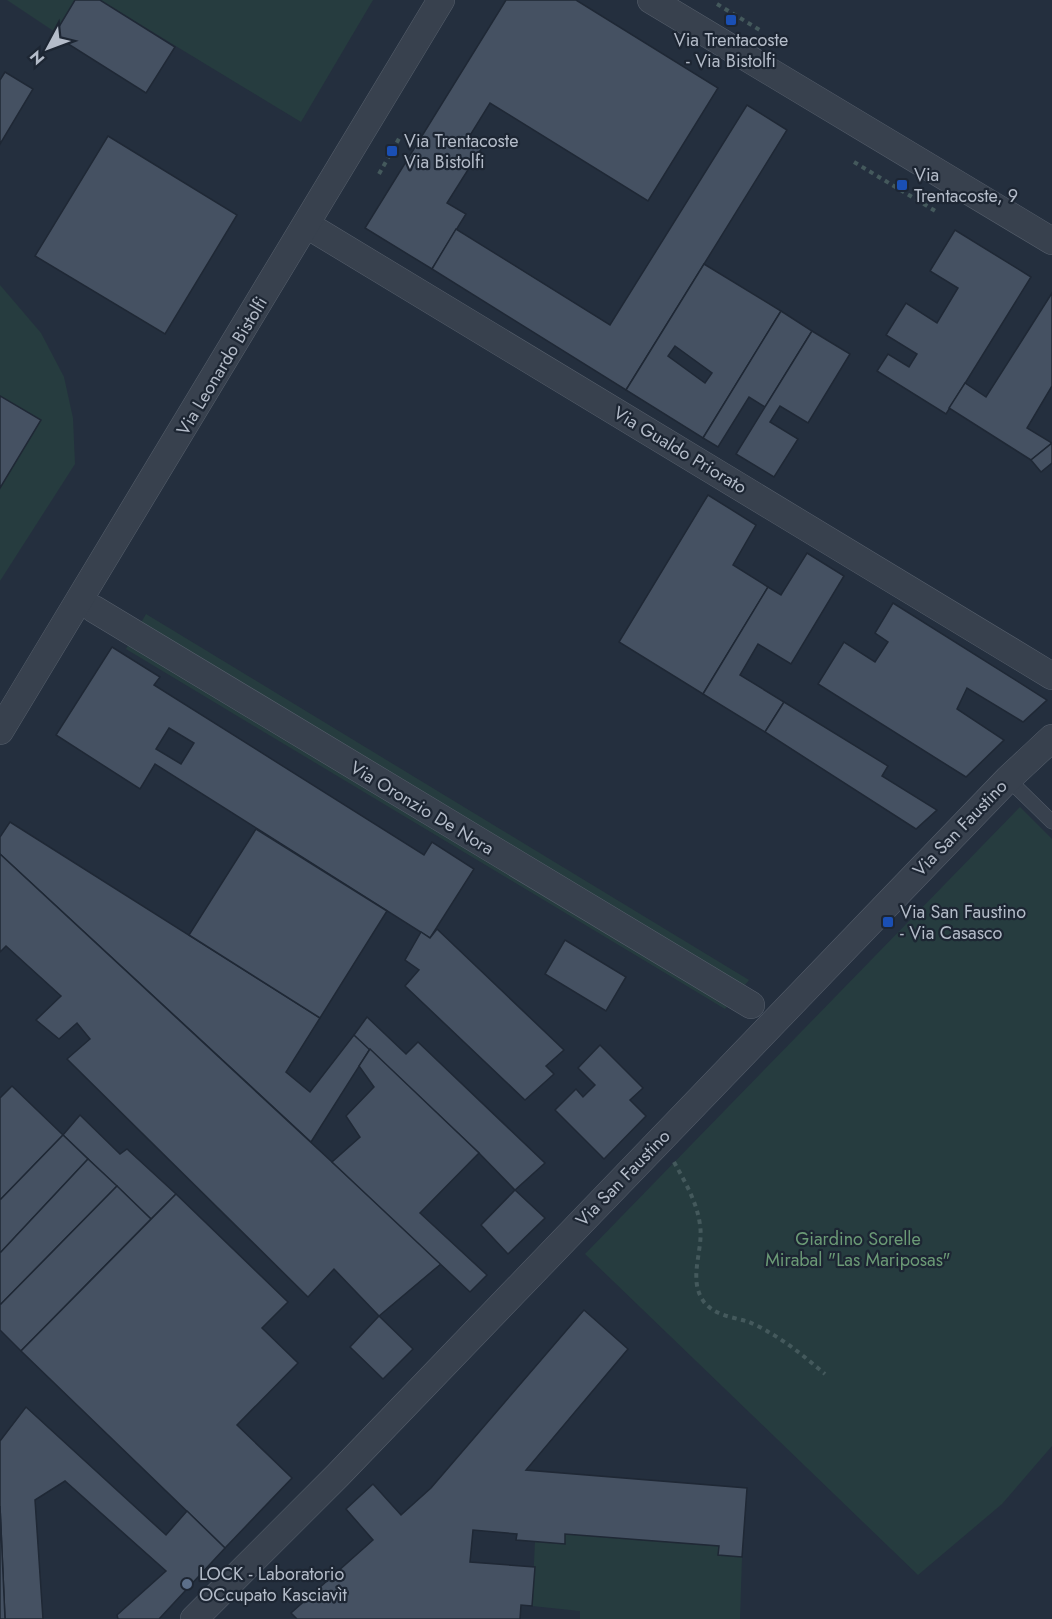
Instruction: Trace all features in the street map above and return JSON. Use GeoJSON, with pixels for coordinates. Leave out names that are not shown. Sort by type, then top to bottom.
{"type":"FeatureCollection","features":[{"type":"Feature","properties":{"kind":"street","name":"Via Leonardo Bistolfi"},"geometry":{"type":"LineString","coordinates":[[0,731],[441,0]]}},
{"type":"Feature","properties":{"kind":"street"},"geometry":{"type":"LineString","coordinates":[[651,0],[1052,241]]}},
{"type":"Feature","properties":{"kind":"street","name":"Via Gualdo Priorato"},"geometry":{"type":"LineString","coordinates":[[307,225],[1052,676]]}},
{"type":"Feature","properties":{"kind":"street","name":"Via Oronzio De Nora"},"geometry":{"type":"LineString","coordinates":[[94,609],[751,1005]]}},
{"type":"Feature","properties":{"kind":"street","name":"Via San Faustino"},"geometry":{"type":"LineString","coordinates":[[194,1619],[338,1476],[1008,779],[1052,738]]}},
{"type":"Feature","properties":{"kind":"lane"},"geometry":{"type":"LineString","coordinates":[[1008,779],[1052,822]]}},
{"type":"Feature","properties":{"kind":"path"},"geometry":{"type":"LineString","coordinates":[[717,4],[763,32]]}},
{"type":"Feature","properties":{"kind":"path"},"geometry":{"type":"LineString","coordinates":[[379,174],[401,135]]}},
{"type":"Feature","properties":{"kind":"path"},"geometry":{"type":"LineString","coordinates":[[854,162],[937,212]]}},
{"type":"Feature","properties":{"kind":"path"},"geometry":{"type":"LineString","coordinates":[[669,1157],[697,1209],[701,1227],[701,1243],[696,1269],[697,1286],[703,1300],[721,1314],[750,1323],[770,1333],[793,1347],[825,1374]]}},
{"type":"Feature","properties":{"kind":"green space"},"geometry":{"type":"Polygon","coordinates":[[[7,0],[75,0],[55,32],[7,0]]]}},
{"type":"Feature","properties":{"kind":"green space"},"geometry":{"type":"Polygon","coordinates":[[[100,0],[373,0],[301,122],[100,0]]]}},
{"type":"Feature","properties":{"kind":"green space"},"geometry":{"type":"Polygon","coordinates":[[[0,285],[41,333],[64,377],[73,418],[75,464],[0,581],[0,285]]]}},
{"type":"Feature","properties":{"kind":"green space"},"geometry":{"type":"Polygon","coordinates":[[[146,614],[749,980],[725,1009],[126,649],[146,614]]]}},
{"type":"Feature","properties":{"kind":"green space","name":"Giardino Sorelle Mirabal \"Las Mariposas\""},"geometry":{"type":"Polygon","coordinates":[[[1020,807],[1052,839],[1052,1446],[1002,1504],[918,1575],[585,1254],[1020,807]]]}},
{"type":"Feature","properties":{"kind":"green space"},"geometry":{"type":"Polygon","coordinates":[[[565,1534],[719,1546],[718,1555],[742,1557],[740,1619],[580,1619],[580,1611],[532,1606],[535,1541],[565,1543],[565,1534]]]}},
{"type":"Feature","properties":{"kind":"building"},"geometry":{"type":"Polygon","coordinates":[[[75,0],[100,0],[175,47],[146,93],[54,35],[75,0]]]}},
{"type":"Feature","properties":{"kind":"building"},"geometry":{"type":"Polygon","coordinates":[[[506,0],[576,0],[718,88],[648,201],[490,103],[469,137],[483,146],[447,203],[466,214],[432,269],[365,228],[506,0]]]}},
{"type":"Feature","properties":{"kind":"building"},"geometry":{"type":"Polygon","coordinates":[[[5,72],[33,89],[0,144],[0,80],[5,72]]]}},
{"type":"Feature","properties":{"kind":"building"},"geometry":{"type":"Polygon","coordinates":[[[747,105],[787,130],[626,390],[432,269],[456,229],[610,325],[747,105]]]}},
{"type":"Feature","properties":{"kind":"building"},"geometry":{"type":"Polygon","coordinates":[[[108,136],[237,215],[165,334],[35,256],[108,136]]]}},
{"type":"Feature","properties":{"kind":"building"},"geometry":{"type":"Polygon","coordinates":[[[955,230],[1031,277],[946,414],[877,371],[888,354],[909,367],[917,354],[886,335],[906,303],[937,323],[958,288],[930,271],[955,230]]]}},
{"type":"Feature","properties":{"kind":"building"},"geometry":{"type":"Polygon","coordinates":[[[704,264],[781,311],[703,438],[626,390],[704,264]],[[675,346],[668,356],[705,383],[712,373],[675,346]]]}},
{"type":"Feature","properties":{"kind":"building"},"geometry":{"type":"Polygon","coordinates":[[[1052,293],[1052,386],[1027,428],[1052,443],[1031,460],[949,408],[965,383],[986,397],[1052,293]]]}},
{"type":"Feature","properties":{"kind":"building"},"geometry":{"type":"Polygon","coordinates":[[[781,311],[812,331],[765,407],[749,397],[718,447],[703,438],[781,311]]]}},
{"type":"Feature","properties":{"kind":"building"},"geometry":{"type":"Polygon","coordinates":[[[812,331],[850,354],[808,423],[780,406],[770,422],[798,439],[774,477],[736,454],[812,331]]]}},
{"type":"Feature","properties":{"kind":"building"},"geometry":{"type":"Polygon","coordinates":[[[0,396],[41,420],[0,488],[0,396]]]}},
{"type":"Feature","properties":{"kind":"building"},"geometry":{"type":"Polygon","coordinates":[[[1052,443],[1052,463],[1041,472],[1031,460],[1052,443]]]}},
{"type":"Feature","properties":{"kind":"building"},"geometry":{"type":"Polygon","coordinates":[[[708,495],[756,525],[733,565],[768,587],[703,694],[619,642],[708,495]]]}},
{"type":"Feature","properties":{"kind":"building"},"geometry":{"type":"Polygon","coordinates":[[[807,553],[844,576],[791,664],[758,644],[740,675],[784,702],[765,732],[703,694],[768,587],[781,595],[807,553]]]}},
{"type":"Feature","properties":{"kind":"building"},"geometry":{"type":"Polygon","coordinates":[[[893,603],[1047,700],[1023,722],[967,688],[957,709],[1004,740],[966,777],[818,684],[844,642],[875,662],[888,642],[875,633],[893,603]]]}},
{"type":"Feature","properties":{"kind":"building"},"geometry":{"type":"Polygon","coordinates":[[[112,647],[160,677],[154,685],[424,855],[432,842],[474,869],[430,938],[155,764],[140,789],[56,735],[112,647]],[[169,728],[156,749],[181,764],[194,743],[169,728]]]}},
{"type":"Feature","properties":{"kind":"building"},"geometry":{"type":"Polygon","coordinates":[[[784,702],[888,766],[882,776],[937,810],[916,829],[765,732],[784,702]]]}},
{"type":"Feature","properties":{"kind":"building"},"geometry":{"type":"Polygon","coordinates":[[[10,822],[320,1018],[286,1072],[310,1092],[354,1035],[370,1049],[311,1142],[0,854],[0,837],[10,822]]]}},
{"type":"Feature","properties":{"kind":"building"},"geometry":{"type":"Polygon","coordinates":[[[256,829],[387,911],[320,1018],[189,935],[256,829]]]}},
{"type":"Feature","properties":{"kind":"building"},"geometry":{"type":"Polygon","coordinates":[[[0,854],[442,1263],[379,1316],[334,1269],[308,1297],[67,1059],[90,1039],[77,1023],[59,1039],[36,1020],[61,996],[6,946],[0,952],[0,854]]]}},
{"type":"Feature","properties":{"kind":"building"},"geometry":{"type":"Polygon","coordinates":[[[437,929],[564,1050],[546,1066],[554,1074],[525,1100],[405,986],[419,970],[405,960],[421,932],[430,938],[437,929]]]}},
{"type":"Feature","properties":{"kind":"building"},"geometry":{"type":"Polygon","coordinates":[[[565,940],[626,977],[606,1011],[545,974],[565,940]]]}},
{"type":"Feature","properties":{"kind":"building"},"geometry":{"type":"Polygon","coordinates":[[[367,1017],[406,1054],[418,1042],[545,1163],[515,1190],[354,1035],[367,1017]]]}},
{"type":"Feature","properties":{"kind":"building"},"geometry":{"type":"Polygon","coordinates":[[[600,1045],[643,1088],[630,1100],[646,1116],[604,1159],[555,1110],[576,1089],[583,1097],[595,1085],[578,1068],[600,1045]]]}},
{"type":"Feature","properties":{"kind":"building"},"geometry":{"type":"Polygon","coordinates":[[[370,1049],[479,1153],[420,1213],[487,1275],[470,1292],[332,1162],[360,1137],[346,1116],[374,1087],[359,1066],[370,1049]]]}},
{"type":"Feature","properties":{"kind":"building"},"geometry":{"type":"Polygon","coordinates":[[[12,1086],[63,1135],[0,1200],[0,1098],[12,1086]]]}},
{"type":"Feature","properties":{"kind":"building"},"geometry":{"type":"Polygon","coordinates":[[[80,1115],[120,1154],[127,1149],[176,1194],[151,1219],[63,1135],[80,1115]]]}},
{"type":"Feature","properties":{"kind":"building"},"geometry":{"type":"Polygon","coordinates":[[[63,1135],[88,1159],[0,1253],[0,1200],[63,1135]]]}},
{"type":"Feature","properties":{"kind":"building"},"geometry":{"type":"Polygon","coordinates":[[[88,1159],[117,1186],[0,1305],[0,1253],[88,1159]]]}},
{"type":"Feature","properties":{"kind":"building"},"geometry":{"type":"Polygon","coordinates":[[[117,1186],[151,1219],[21,1351],[0,1330],[0,1305],[117,1186]]]}},
{"type":"Feature","properties":{"kind":"building"},"geometry":{"type":"Polygon","coordinates":[[[515,1190],[545,1218],[508,1254],[481,1225],[515,1190]]]}},
{"type":"Feature","properties":{"kind":"building"},"geometry":{"type":"Polygon","coordinates":[[[176,1194],[288,1302],[262,1328],[298,1363],[237,1425],[292,1478],[225,1548],[21,1351],[176,1194]]]}},
{"type":"Feature","properties":{"kind":"building"},"geometry":{"type":"Polygon","coordinates":[[[584,1310],[628,1349],[526,1470],[747,1488],[742,1557],[718,1555],[719,1546],[565,1534],[565,1544],[516,1540],[517,1534],[473,1530],[470,1562],[535,1567],[532,1606],[521,1605],[520,1619],[297,1619],[291,1613],[373,1540],[346,1509],[373,1484],[401,1515],[431,1488],[584,1310]]]}},
{"type":"Feature","properties":{"kind":"building"},"geometry":{"type":"Polygon","coordinates":[[[379,1316],[413,1349],[383,1379],[350,1347],[379,1316]]]}},
{"type":"Feature","properties":{"kind":"building"},"geometry":{"type":"Polygon","coordinates":[[[26,1407],[166,1535],[187,1511],[225,1548],[159,1619],[118,1619],[117,1615],[166,1571],[65,1481],[35,1500],[43,1619],[5,1619],[0,1506],[0,1441],[26,1407]]]}},
{"type":"Feature","properties":{"kind":"building"},"geometry":{"type":"Polygon","coordinates":[[[0,1506],[5,1619],[0,1619],[0,1506]]]}},
{"type":"Feature","properties":{"kind":"place","name":"Via Trentacoste - Via Bistolfi"},"geometry":{"type":"Point","coordinates":[731,20]}},
{"type":"Feature","properties":{"kind":"place","name":"Via Trentacoste Via Bistolfi"},"geometry":{"type":"Point","coordinates":[392,151]}},
{"type":"Feature","properties":{"kind":"place","name":"Via Trentacoste, 9"},"geometry":{"type":"Point","coordinates":[902,185]}},
{"type":"Feature","properties":{"kind":"place","name":"Via San Faustino - Via Casasco"},"geometry":{"type":"Point","coordinates":[888,922]}},
{"type":"Feature","properties":{"kind":"place","name":"LOCK - Laboratorio OCcupato Kasciavìt"},"geometry":{"type":"Point","coordinates":[187,1584]}}]}
